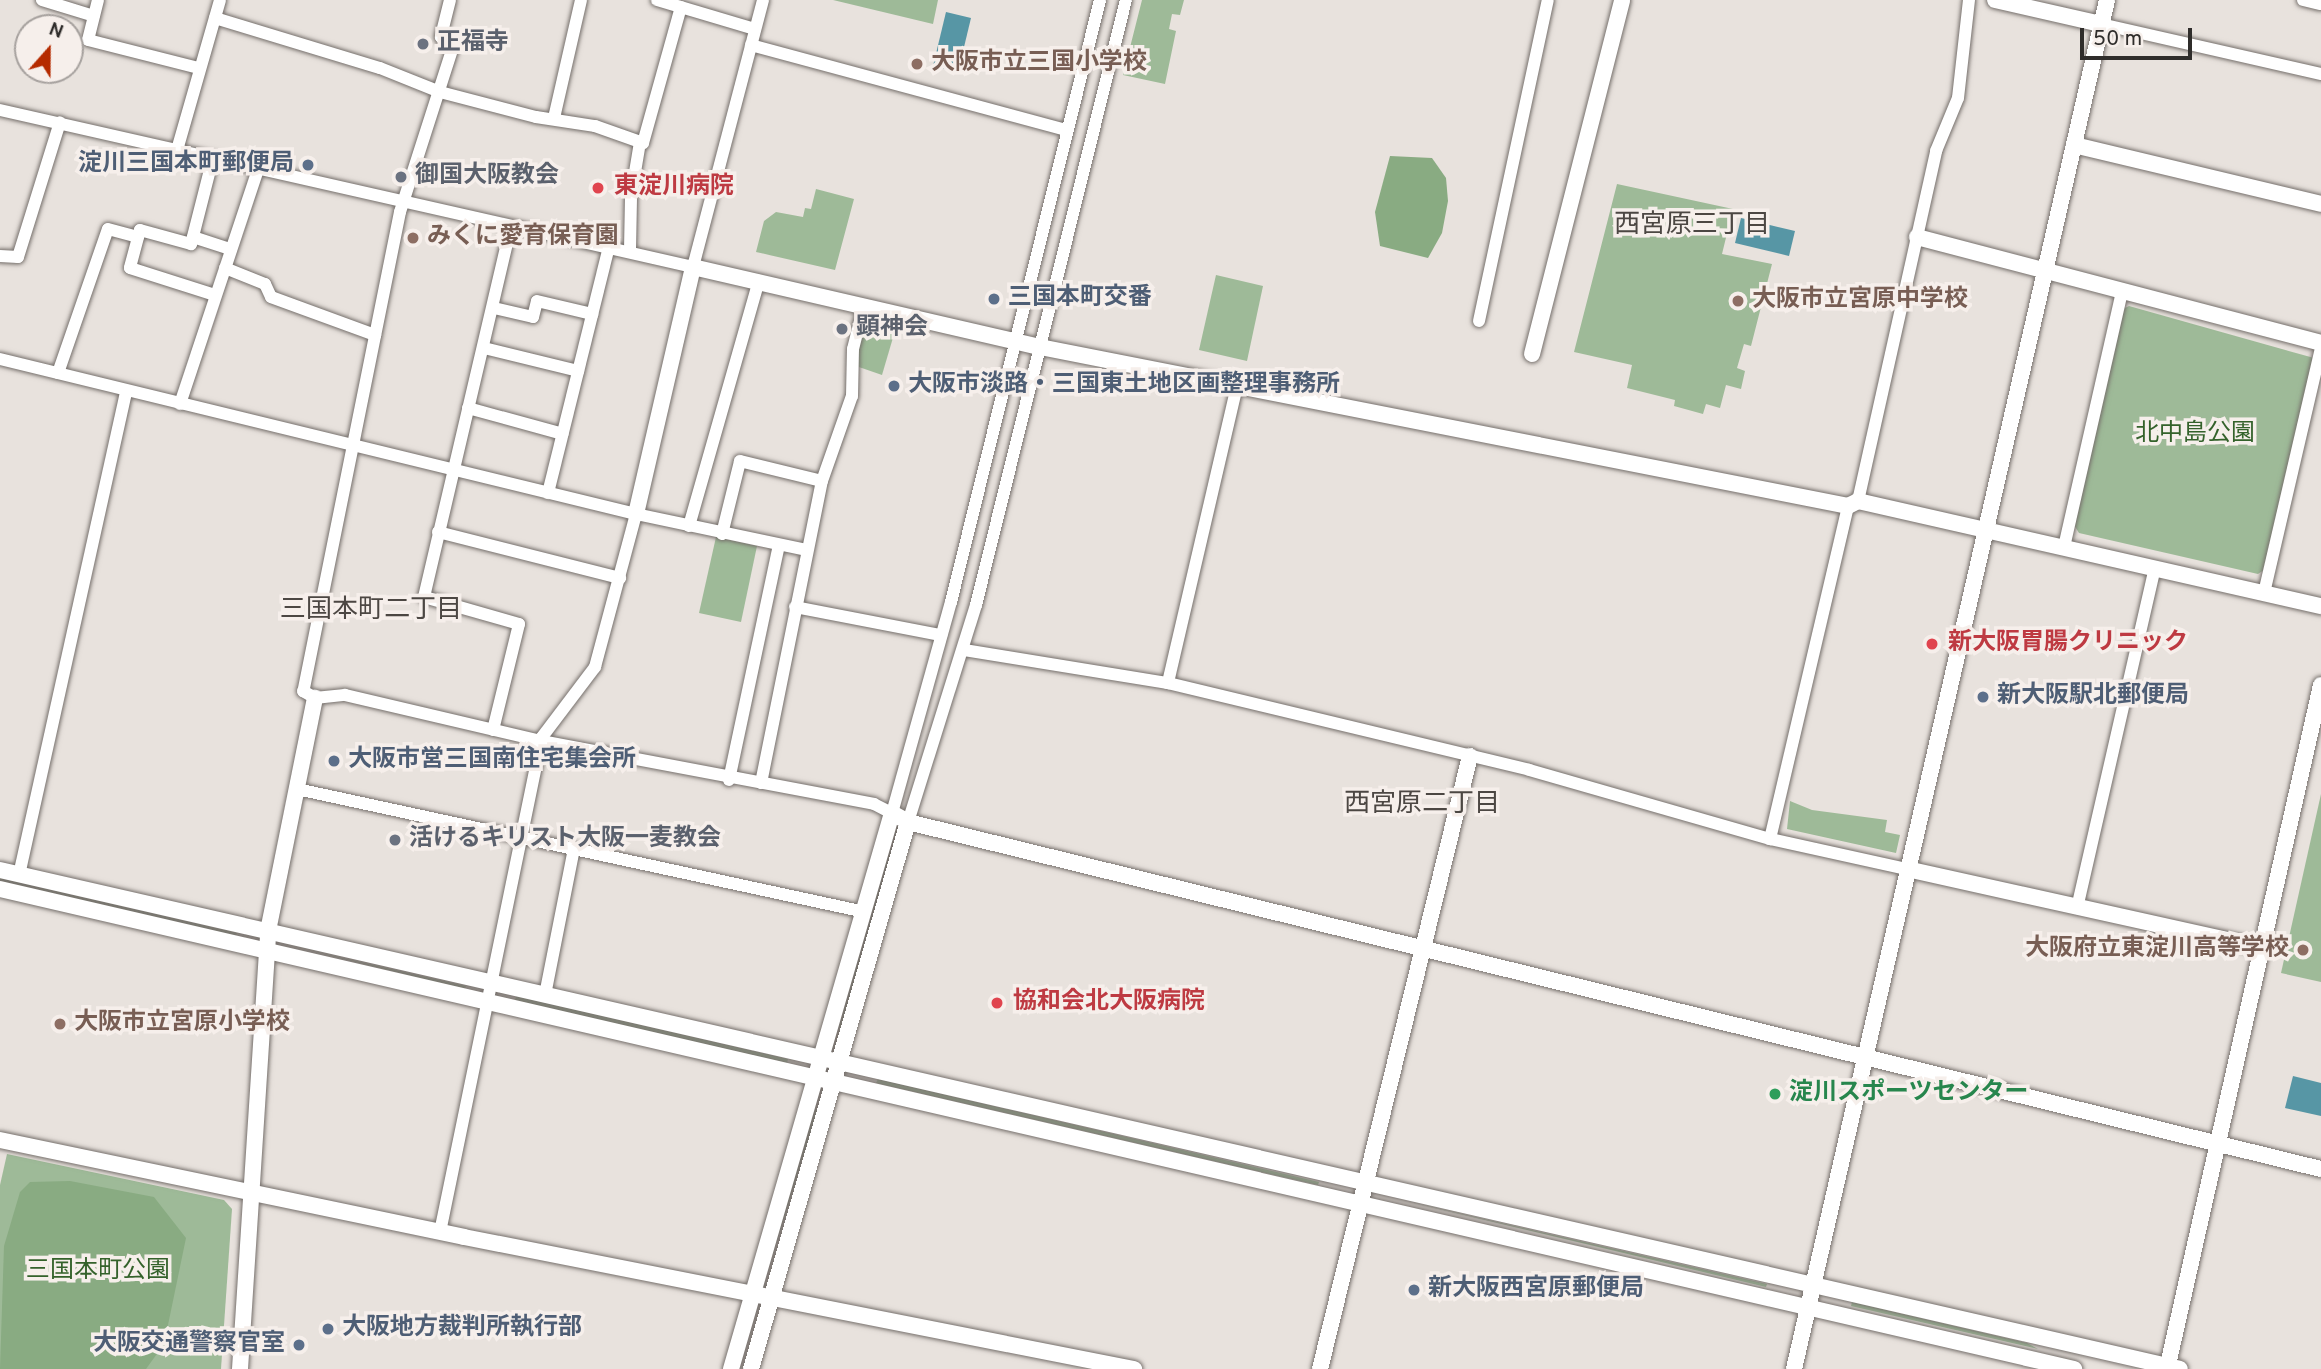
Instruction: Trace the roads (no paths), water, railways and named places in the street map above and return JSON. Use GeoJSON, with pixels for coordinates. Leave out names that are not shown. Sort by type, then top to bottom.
{"type":"FeatureCollection","features":[{"type":"Feature","properties":{"kind":"street"},"geometry":{"type":"LineString","coordinates":[[42,0],[94,16]]}},
{"type":"Feature","properties":{"kind":"street"},"geometry":{"type":"LineString","coordinates":[[98,0],[88,40],[198,68]]}},
{"type":"Feature","properties":{"kind":"street"},"geometry":{"type":"LineString","coordinates":[[177,150],[198,68],[220,0]]}},
{"type":"Feature","properties":{"kind":"street"},"geometry":{"type":"LineString","coordinates":[[450,0],[441,37],[452,50],[404,200],[350,445],[303,691],[315,698],[345,695],[541,741],[729,780],[761,783],[874,804],[908,822],[1866,1054],[2217,1145],[2321,1168]]}},
{"type":"Feature","properties":{"kind":"street"},"geometry":{"type":"LineString","coordinates":[[554,118],[581,0]]}},
{"type":"Feature","properties":{"kind":"street"},"geometry":{"type":"LineString","coordinates":[[440,1232],[541,741],[548,724],[596,667],[763,0]]}},
{"type":"Feature","properties":{"kind":"street"},"geometry":{"type":"LineString","coordinates":[[731,1369],[824,1060],[941,635],[1100,0]]}},
{"type":"Feature","properties":{"kind":"street"},"geometry":{"type":"LineString","coordinates":[[751,1369],[842,1062],[908,822],[964,650],[1126,0]]}},
{"type":"Feature","properties":{"kind":"street"},"geometry":{"type":"LineString","coordinates":[[1479,321],[1548,0]]}},
{"type":"Feature","properties":{"kind":"street"},"geometry":{"type":"LineString","coordinates":[[1532,354],[1622,0]]}},
{"type":"Feature","properties":{"kind":"street"},"geometry":{"type":"LineString","coordinates":[[1770,839],[1853,504],[1936,151],[1958,98],[1969,0]]}},
{"type":"Feature","properties":{"kind":"street"},"geometry":{"type":"LineString","coordinates":[[1995,0],[2321,74]]}},
{"type":"Feature","properties":{"kind":"street"},"geometry":{"type":"LineString","coordinates":[[1794,1369],[2107,0]]}},
{"type":"Feature","properties":{"kind":"street"},"geometry":{"type":"LineString","coordinates":[[2303,0],[2321,4]]}},
{"type":"Feature","properties":{"kind":"street"},"geometry":{"type":"LineString","coordinates":[[662,1],[755,29]]}},
{"type":"Feature","properties":{"kind":"street"},"geometry":{"type":"LineString","coordinates":[[215,18],[380,68],[440,92],[595,126],[643,143],[681,7]]}},
{"type":"Feature","properties":{"kind":"street"},"geometry":{"type":"LineString","coordinates":[[751,45],[1091,139]]}},
{"type":"Feature","properties":{"kind":"street"},"geometry":{"type":"LineString","coordinates":[[0,110],[258,170],[630,250],[1040,347],[1986,529],[2321,606]]}},
{"type":"Feature","properties":{"kind":"street"},"geometry":{"type":"LineString","coordinates":[[0,256],[18,257],[60,122]]}},
{"type":"Feature","properties":{"kind":"street"},"geometry":{"type":"LineString","coordinates":[[630,250],[631,196],[639,142]]}},
{"type":"Feature","properties":{"kind":"street"},"geometry":{"type":"LineString","coordinates":[[2074,145],[2321,204]]}},
{"type":"Feature","properties":{"kind":"street"},"geometry":{"type":"LineString","coordinates":[[213,159],[191,244],[140,230],[130,268],[215,295]]}},
{"type":"Feature","properties":{"kind":"street"},"geometry":{"type":"LineString","coordinates":[[180,404],[258,170]]}},
{"type":"Feature","properties":{"kind":"street"},"geometry":{"type":"LineString","coordinates":[[493,730],[519,624],[424,597],[494,308],[511,226]]}},
{"type":"Feature","properties":{"kind":"street"},"geometry":{"type":"LineString","coordinates":[[58,373],[108,229],[138,237]]}},
{"type":"Feature","properties":{"kind":"street"},"geometry":{"type":"LineString","coordinates":[[193,237],[231,249]]}},
{"type":"Feature","properties":{"kind":"street"},"geometry":{"type":"LineString","coordinates":[[1917,237],[2321,343]]}},
{"type":"Feature","properties":{"kind":"street"},"geometry":{"type":"LineString","coordinates":[[548,493],[609,246]]}},
{"type":"Feature","properties":{"kind":"street"},"geometry":{"type":"LineString","coordinates":[[225,268],[265,284],[271,297],[375,335]]}},
{"type":"Feature","properties":{"kind":"street"},"geometry":{"type":"LineString","coordinates":[[689,526],[759,281]]}},
{"type":"Feature","properties":{"kind":"street"},"geometry":{"type":"LineString","coordinates":[[2064,547],[2122,291]]}},
{"type":"Feature","properties":{"kind":"street"},"geometry":{"type":"LineString","coordinates":[[494,308],[533,317],[537,301],[592,314]]}},
{"type":"Feature","properties":{"kind":"street"},"geometry":{"type":"LineString","coordinates":[[761,783],[822,481],[852,396],[853,349],[864,305]]}},
{"type":"Feature","properties":{"kind":"street"},"geometry":{"type":"LineString","coordinates":[[484,348],[578,371]]}},
{"type":"Feature","properties":{"kind":"street"},"geometry":{"type":"LineString","coordinates":[[2264,593],[2321,349]]}},
{"type":"Feature","properties":{"kind":"street"},"geometry":{"type":"LineString","coordinates":[[0,359],[126,392],[454,468],[636,514],[807,551]]}},
{"type":"Feature","properties":{"kind":"street"},"geometry":{"type":"LineString","coordinates":[[1168,683],[1237,386]]}},
{"type":"Feature","properties":{"kind":"street"},"geometry":{"type":"LineString","coordinates":[[19,875],[126,392]]}},
{"type":"Feature","properties":{"kind":"street"},"geometry":{"type":"LineString","coordinates":[[468,408],[563,433]]}},
{"type":"Feature","properties":{"kind":"street"},"geometry":{"type":"LineString","coordinates":[[722,534],[740,461],[822,481]]}},
{"type":"Feature","properties":{"kind":"street"},"geometry":{"type":"LineString","coordinates":[[438,532],[620,578]]}},
{"type":"Feature","properties":{"kind":"street"},"geometry":{"type":"LineString","coordinates":[[729,780],[779,545]]}},
{"type":"Feature","properties":{"kind":"street"},"geometry":{"type":"LineString","coordinates":[[2077,908],[2155,568]]}},
{"type":"Feature","properties":{"kind":"street"},"geometry":{"type":"LineString","coordinates":[[795,607],[941,635]]}},
{"type":"Feature","properties":{"kind":"street"},"geometry":{"type":"LineString","coordinates":[[964,650],[1168,683],[1471,756],[1770,839],[2262,948]]}},
{"type":"Feature","properties":{"kind":"street"},"geometry":{"type":"LineString","coordinates":[[0,870],[2171,1368],[2217,1145],[2321,685]]}},
{"type":"Feature","properties":{"kind":"street"},"geometry":{"type":"LineString","coordinates":[[240,1369],[268,931],[315,698]]}},
{"type":"Feature","properties":{"kind":"street"},"geometry":{"type":"LineString","coordinates":[[1321,1369],[1471,756]]}},
{"type":"Feature","properties":{"kind":"street"},"geometry":{"type":"LineString","coordinates":[[297,789],[865,912]]}},
{"type":"Feature","properties":{"kind":"street"},"geometry":{"type":"LineString","coordinates":[[545,995],[574,849]]}},
{"type":"Feature","properties":{"kind":"street"},"geometry":{"type":"LineString","coordinates":[[0,890],[1809,1305],[2074,1369]]}},
{"type":"Feature","properties":{"kind":"street"},"geometry":{"type":"LineString","coordinates":[[0,1140],[440,1232],[1134,1369]]}},
{"type":"Feature","properties":{"kind":"water"},"geometry":{"type":"Polygon","coordinates":[[[946,12],[971,18],[958,72],[933,66],[946,12]]]}},
{"type":"Feature","properties":{"kind":"water"},"geometry":{"type":"Polygon","coordinates":[[[1741,218],[1795,231],[1789,256],[1735,243],[1741,218]]]}},
{"type":"Feature","properties":{"kind":"water"},"geometry":{"type":"Polygon","coordinates":[[[2293,1076],[2321,1083],[2321,1116],[2285,1108],[2293,1076]]]}},
{"type":"Feature","properties":{"kind":"place","name":"正福寺"},"geometry":{"type":"Point","coordinates":[423,44]}},
{"type":"Feature","properties":{"kind":"place","name":"大阪市立三国小学校"},"geometry":{"type":"Point","coordinates":[917,64]}},
{"type":"Feature","properties":{"kind":"place","name":"淀川三国本町郵便局"},"geometry":{"type":"Point","coordinates":[308,165]}},
{"type":"Feature","properties":{"kind":"place","name":"御国大阪教会"},"geometry":{"type":"Point","coordinates":[401,177]}},
{"type":"Feature","properties":{"kind":"place","name":"東淀川病院"},"geometry":{"type":"Point","coordinates":[598,188]}},
{"type":"Feature","properties":{"kind":"place","name":"みくに愛育保育園"},"geometry":{"type":"Point","coordinates":[413,238]}},
{"type":"Feature","properties":{"kind":"place","name":"三国本町交番"},"geometry":{"type":"Point","coordinates":[994,299]}},
{"type":"Feature","properties":{"kind":"place","name":"大阪市立宮原中学校"},"geometry":{"type":"Point","coordinates":[1738,301]}},
{"type":"Feature","properties":{"kind":"place","name":"顕神会"},"geometry":{"type":"Point","coordinates":[842,329]}},
{"type":"Feature","properties":{"kind":"place","name":"大阪市淡路・三国東土地区画整理事務所"},"geometry":{"type":"Point","coordinates":[894,386]}},
{"type":"Feature","properties":{"kind":"place","name":"新大阪胃腸クリニック"},"geometry":{"type":"Point","coordinates":[1932,644]}},
{"type":"Feature","properties":{"kind":"place","name":"新大阪駅北郵便局"},"geometry":{"type":"Point","coordinates":[1983,697]}},
{"type":"Feature","properties":{"kind":"place","name":"大阪市営三国南住宅集会所"},"geometry":{"type":"Point","coordinates":[334,761]}},
{"type":"Feature","properties":{"kind":"place","name":"活けるキリスト大阪一麦教会"},"geometry":{"type":"Point","coordinates":[395,840]}},
{"type":"Feature","properties":{"kind":"place","name":"大阪府立東淀川高等学校"},"geometry":{"type":"Point","coordinates":[2303,950]}},
{"type":"Feature","properties":{"kind":"place","name":"協和会北大阪病院"},"geometry":{"type":"Point","coordinates":[997,1003]}},
{"type":"Feature","properties":{"kind":"place","name":"大阪市立宮原小学校"},"geometry":{"type":"Point","coordinates":[60,1024]}},
{"type":"Feature","properties":{"kind":"place","name":"淀川スポーツセンター"},"geometry":{"type":"Point","coordinates":[1775,1094]}},
{"type":"Feature","properties":{"kind":"place","name":"新大阪西宮原郵便局"},"geometry":{"type":"Point","coordinates":[1414,1290]}},
{"type":"Feature","properties":{"kind":"place","name":"大阪地方裁判所執行部"},"geometry":{"type":"Point","coordinates":[328,1329]}},
{"type":"Feature","properties":{"kind":"place","name":"大阪交通警察官室"},"geometry":{"type":"Point","coordinates":[299,1345]}},
{"type":"Feature","properties":{"kind":"district","name":"西宮原三丁目"},"geometry":{"type":"Point","coordinates":[1692,226]}},
{"type":"Feature","properties":{"kind":"district","name":"三国本町二丁目"},"geometry":{"type":"Point","coordinates":[371,611]}},
{"type":"Feature","properties":{"kind":"district","name":"西宮原二丁目"},"geometry":{"type":"Point","coordinates":[1422,805]}},
{"type":"Feature","properties":{"kind":"park label","name":"北中島公園"},"geometry":{"type":"Point","coordinates":[2195,435]}},
{"type":"Feature","properties":{"kind":"park label","name":"三国本町公園"},"geometry":{"type":"Point","coordinates":[98,1272]}}]}
